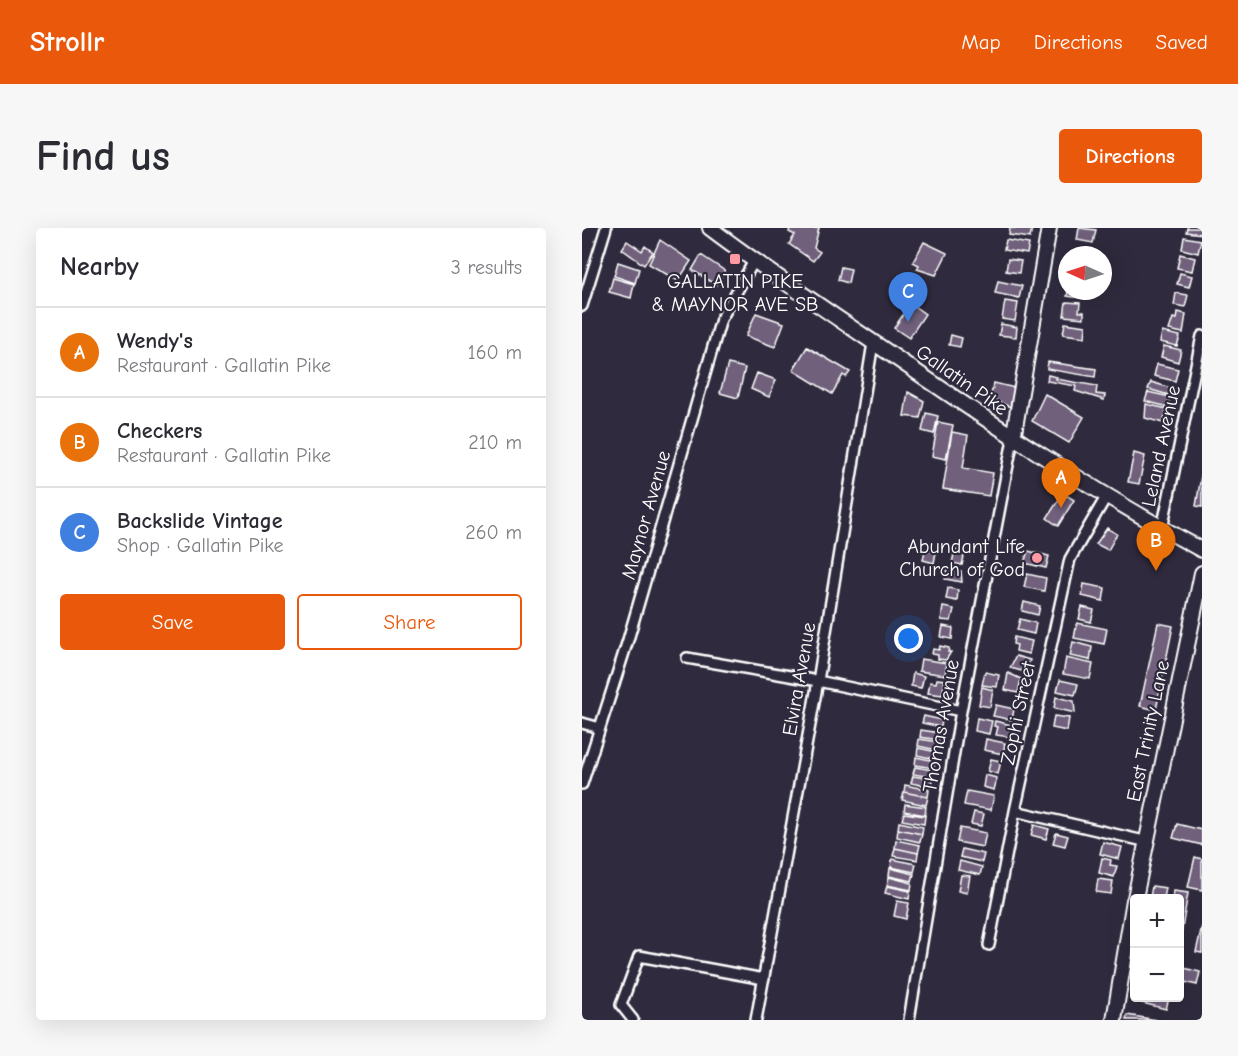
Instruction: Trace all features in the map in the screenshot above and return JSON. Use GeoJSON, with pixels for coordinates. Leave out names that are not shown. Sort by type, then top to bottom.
{"type":"FeatureCollection","features":[{"type":"Feature","properties":{"kind":"main road","name":"Gallatin Pike"},"geometry":{"type":"LineString","coordinates":[[710,228],[754,261],[1013,439],[1106,497],[1202,550]]}},
{"type":"Feature","properties":{"kind":"main road"},"geometry":{"type":"LineString","coordinates":[[1013,439],[1049,228]]}},
{"type":"Feature","properties":{"kind":"main road","name":"East Trinity Lane"},"geometry":{"type":"LineString","coordinates":[[1136,894],[1144,842],[1202,573]]}},
{"type":"Feature","properties":{"kind":"main road","name":"East Trinity Lane"},"geometry":{"type":"LineString","coordinates":[[1114,1020],[1130,928]]}},
{"type":"Feature","properties":{"kind":"street"},"geometry":{"type":"LineString","coordinates":[[582,306],[606,228]]}},
{"type":"Feature","properties":{"kind":"street","name":"Maynor Avenue"},"geometry":{"type":"LineString","coordinates":[[582,784],[628,640],[721,319],[754,261]]}},
{"type":"Feature","properties":{"kind":"street","name":"Leland Avenue"},"geometry":{"type":"LineString","coordinates":[[1162,529],[1199,363],[1202,336]]}},
{"type":"Feature","properties":{"kind":"street","name":"Elvira Avenue"},"geometry":{"type":"LineString","coordinates":[[756,1020],[818,681],[873,343]]}},
{"type":"Feature","properties":{"kind":"street","name":"Thomas Avenue"},"geometry":{"type":"LineString","coordinates":[[909,1020],[961,711],[1013,439]]}},
{"type":"Feature","properties":{"kind":"street","name":"Zophi Street"},"geometry":{"type":"LineString","coordinates":[[989,945],[1015,811],[1070,559],[1106,497]]}},
{"type":"Feature","properties":{"kind":"street"},"geometry":{"type":"LineString","coordinates":[[687,658],[818,681],[961,711]]}},
{"type":"Feature","properties":{"kind":"street"},"geometry":{"type":"LineString","coordinates":[[582,723],[600,728]]}},
{"type":"Feature","properties":{"kind":"street"},"geometry":{"type":"LineString","coordinates":[[1015,811],[1144,842]]}},
{"type":"Feature","properties":{"kind":"street"},"geometry":{"type":"LineString","coordinates":[[633,1020],[621,1005],[639,956],[764,979]]}},
{"type":"Feature","properties":{"kind":"building"},"geometry":{"type":"Polygon","coordinates":[[[790,228],[819,228],[814,248],[820,252],[813,261],[789,244],[795,235],[789,232],[790,228]]]}},
{"type":"Feature","properties":{"kind":"building"},"geometry":{"type":"Polygon","coordinates":[[[1010,228],[1032,228],[1030,238],[1009,235],[1010,228]]]}},
{"type":"Feature","properties":{"kind":"building"},"geometry":{"type":"Polygon","coordinates":[[[1079,228],[1096,230],[1093,243],[1077,240],[1079,228]]]}},
{"type":"Feature","properties":{"kind":"building"},"geometry":{"type":"Polygon","coordinates":[[[1187,228],[1202,228],[1202,234],[1186,232],[1187,228]]]}},
{"type":"Feature","properties":{"kind":"building"},"geometry":{"type":"Polygon","coordinates":[[[1184,237],[1201,240],[1198,253],[1182,249],[1184,237]]]}},
{"type":"Feature","properties":{"kind":"building"},"geometry":{"type":"Polygon","coordinates":[[[660,240],[691,261],[678,281],[649,264],[660,240]]]}},
{"type":"Feature","properties":{"kind":"building"},"geometry":{"type":"Polygon","coordinates":[[[1006,240],[1029,244],[1027,254],[1004,250],[1006,240]]]}},
{"type":"Feature","properties":{"kind":"building"},"geometry":{"type":"Polygon","coordinates":[[[627,241],[642,251],[645,246],[653,252],[644,265],[622,249],[627,241]]]}},
{"type":"Feature","properties":{"kind":"building"},"geometry":{"type":"Polygon","coordinates":[[[924,242],[947,253],[936,275],[917,269],[919,265],[913,262],[924,242]]]}},
{"type":"Feature","properties":{"kind":"building"},"geometry":{"type":"Polygon","coordinates":[[[1180,254],[1195,258],[1192,271],[1177,268],[1180,254]]]}},
{"type":"Feature","properties":{"kind":"building"},"geometry":{"type":"Polygon","coordinates":[[[701,255],[725,271],[716,285],[692,270],[701,255]]]}},
{"type":"Feature","properties":{"kind":"building"},"geometry":{"type":"Polygon","coordinates":[[[1008,259],[1021,261],[1019,273],[1006,271],[1008,259]]]}},
{"type":"Feature","properties":{"kind":"building"},"geometry":{"type":"Polygon","coordinates":[[[618,262],[639,269],[635,283],[614,276],[618,262]]]}},
{"type":"Feature","properties":{"kind":"building"},"geometry":{"type":"Polygon","coordinates":[[[841,267],[851,269],[848,283],[838,280],[841,267]]]}},
{"type":"Feature","properties":{"kind":"building"},"geometry":{"type":"Polygon","coordinates":[[[1180,273],[1192,276],[1189,287],[1177,284],[1180,273]]]}},
{"type":"Feature","properties":{"kind":"building"},"geometry":{"type":"Polygon","coordinates":[[[613,278],[634,284],[631,298],[609,292],[613,278]]]}},
{"type":"Feature","properties":{"kind":"building"},"geometry":{"type":"Polygon","coordinates":[[[998,281],[1022,286],[1019,298],[995,293],[998,281]]]}},
{"type":"Feature","properties":{"kind":"building"},"geometry":{"type":"Polygon","coordinates":[[[1176,293],[1188,295],[1185,307],[1174,305],[1176,293]]]}},
{"type":"Feature","properties":{"kind":"building"},"geometry":{"type":"Polygon","coordinates":[[[1005,301],[1018,303],[1015,321],[1002,319],[1005,301]]]}},
{"type":"Feature","properties":{"kind":"building"},"geometry":{"type":"Polygon","coordinates":[[[1066,302],[1080,303],[1079,312],[1084,312],[1084,318],[1064,316],[1066,302]]]}},
{"type":"Feature","properties":{"kind":"building"},"geometry":{"type":"Polygon","coordinates":[[[914,306],[925,314],[909,338],[894,328],[907,309],[910,311],[914,306]]]}},
{"type":"Feature","properties":{"kind":"building"},"geometry":{"type":"Polygon","coordinates":[[[1178,312],[1186,314],[1183,333],[1169,330],[1173,318],[1177,319],[1178,312]]]}},
{"type":"Feature","properties":{"kind":"building"},"geometry":{"type":"Polygon","coordinates":[[[756,313],[784,323],[775,347],[746,336],[756,313]]]}},
{"type":"Feature","properties":{"kind":"building"},"geometry":{"type":"Polygon","coordinates":[[[1065,323],[1086,326],[1085,337],[1063,334],[1065,323]]]}},
{"type":"Feature","properties":{"kind":"building"},"geometry":{"type":"Polygon","coordinates":[[[1001,324],[1017,327],[1016,337],[999,335],[1001,324]]]}},
{"type":"Feature","properties":{"kind":"building"},"geometry":{"type":"Polygon","coordinates":[[[1162,332],[1180,336],[1177,346],[1160,342],[1162,332]]]}},
{"type":"Feature","properties":{"kind":"building"},"geometry":{"type":"Polygon","coordinates":[[[951,335],[962,338],[960,347],[949,345],[951,335]]]}},
{"type":"Feature","properties":{"kind":"building"},"geometry":{"type":"Polygon","coordinates":[[[1164,346],[1181,350],[1178,362],[1161,357],[1164,346]]]}},
{"type":"Feature","properties":{"kind":"building"},"geometry":{"type":"Polygon","coordinates":[[[807,347],[850,372],[846,377],[843,375],[832,394],[793,370],[807,347]]]}},
{"type":"Feature","properties":{"kind":"building"},"geometry":{"type":"Polygon","coordinates":[[[1048,362],[1096,369],[1095,377],[1047,369],[1048,362]]]}},
{"type":"Feature","properties":{"kind":"building"},"geometry":{"type":"Polygon","coordinates":[[[728,364],[745,368],[738,398],[720,393],[728,364]]]}},
{"type":"Feature","properties":{"kind":"building"},"geometry":{"type":"Polygon","coordinates":[[[1157,364],[1178,369],[1175,381],[1154,376],[1157,364]]]}},
{"type":"Feature","properties":{"kind":"building"},"geometry":{"type":"Polygon","coordinates":[[[757,373],[776,380],[769,397],[751,389],[757,373]]]}},
{"type":"Feature","properties":{"kind":"building"},"geometry":{"type":"Polygon","coordinates":[[[1048,375],[1057,377],[1056,379],[1097,386],[1096,394],[1105,395],[1104,400],[1075,391],[1076,386],[1047,381],[1048,375]]]}},
{"type":"Feature","properties":{"kind":"building"},"geometry":{"type":"Polygon","coordinates":[[[1151,382],[1174,389],[1172,396],[1148,389],[1151,382]]]}},
{"type":"Feature","properties":{"kind":"building"},"geometry":{"type":"Polygon","coordinates":[[[994,383],[1015,388],[1010,407],[990,398],[994,383]]]}},
{"type":"Feature","properties":{"kind":"building"},"geometry":{"type":"Polygon","coordinates":[[[908,392],[924,401],[920,418],[904,416],[908,392]]]}},
{"type":"Feature","properties":{"kind":"building"},"geometry":{"type":"Polygon","coordinates":[[[1148,392],[1170,397],[1168,407],[1145,401],[1148,392]]]}},
{"type":"Feature","properties":{"kind":"building"},"geometry":{"type":"Polygon","coordinates":[[[1045,394],[1084,417],[1069,443],[1032,421],[1045,394]]]}},
{"type":"Feature","properties":{"kind":"building"},"geometry":{"type":"Polygon","coordinates":[[[1146,404],[1167,409],[1163,423],[1145,418],[1146,404]]]}},
{"type":"Feature","properties":{"kind":"building"},"geometry":{"type":"Polygon","coordinates":[[[926,413],[938,416],[934,434],[922,431],[926,413]]]}},
{"type":"Feature","properties":{"kind":"building"},"geometry":{"type":"Polygon","coordinates":[[[938,422],[953,425],[946,459],[932,456],[938,422]]]}},
{"type":"Feature","properties":{"kind":"building"},"geometry":{"type":"Polygon","coordinates":[[[952,432],[968,435],[963,468],[993,473],[989,496],[943,489],[952,432]]]}},
{"type":"Feature","properties":{"kind":"building"},"geometry":{"type":"Polygon","coordinates":[[[1134,453],[1145,456],[1139,484],[1128,482],[1134,453]]]}},
{"type":"Feature","properties":{"kind":"building"},"geometry":{"type":"Polygon","coordinates":[[[1202,470],[1202,507],[1196,506],[1202,470]]]}},
{"type":"Feature","properties":{"kind":"building"},"geometry":{"type":"Polygon","coordinates":[[[1063,493],[1074,500],[1058,526],[1047,518],[1063,493]]]}},
{"type":"Feature","properties":{"kind":"building"},"geometry":{"type":"Polygon","coordinates":[[[1107,528],[1117,534],[1108,550],[1096,544],[1107,528]]]}},
{"type":"Feature","properties":{"kind":"building"},"geometry":{"type":"Polygon","coordinates":[[[925,550],[936,552],[934,563],[923,560],[925,550]]]}},
{"type":"Feature","properties":{"kind":"building"},"geometry":{"type":"Polygon","coordinates":[[[955,550],[965,552],[962,565],[952,563],[955,550]]]}},
{"type":"Feature","properties":{"kind":"building"},"geometry":{"type":"Polygon","coordinates":[[[1028,551],[1049,556],[1046,568],[1024,563],[1028,551]]]}},
{"type":"Feature","properties":{"kind":"building"},"geometry":{"type":"Polygon","coordinates":[[[947,569],[961,571],[962,582],[945,579],[947,569]]]}},
{"type":"Feature","properties":{"kind":"building"},"geometry":{"type":"Polygon","coordinates":[[[1027,574],[1046,578],[1044,591],[1024,587],[1027,574]]]}},
{"type":"Feature","properties":{"kind":"building"},"geometry":{"type":"Polygon","coordinates":[[[1084,584],[1105,588],[1103,601],[1082,596],[1084,584]]]}},
{"type":"Feature","properties":{"kind":"building"},"geometry":{"type":"Polygon","coordinates":[[[948,588],[958,590],[957,601],[946,599],[948,588]]]}},
{"type":"Feature","properties":{"kind":"building"},"geometry":{"type":"Polygon","coordinates":[[[1024,602],[1040,606],[1038,615],[1022,611],[1024,602]]]}},
{"type":"Feature","properties":{"kind":"building"},"geometry":{"type":"Polygon","coordinates":[[[943,607],[954,609],[951,621],[941,620],[943,607]]]}},
{"type":"Feature","properties":{"kind":"building"},"geometry":{"type":"Polygon","coordinates":[[[1082,607],[1094,610],[1091,622],[1079,619],[1082,607]]]}},
{"type":"Feature","properties":{"kind":"building"},"geometry":{"type":"Polygon","coordinates":[[[1020,619],[1036,623],[1034,634],[1017,630],[1020,619]]]}},
{"type":"Feature","properties":{"kind":"building"},"geometry":{"type":"Polygon","coordinates":[[[1077,623],[1107,629],[1104,644],[1074,638],[1077,623]]]}},
{"type":"Feature","properties":{"kind":"building"},"geometry":{"type":"Polygon","coordinates":[[[1158,623],[1173,626],[1156,710],[1140,706],[1158,623]]]}},
{"type":"Feature","properties":{"kind":"building"},"geometry":{"type":"Polygon","coordinates":[[[943,626],[953,628],[952,639],[941,637],[943,626]]]}},
{"type":"Feature","properties":{"kind":"building"},"geometry":{"type":"Polygon","coordinates":[[[1014,637],[1032,641],[1029,654],[1016,651],[1017,645],[1013,644],[1014,637]]]}},
{"type":"Feature","properties":{"kind":"building"},"geometry":{"type":"Polygon","coordinates":[[[1073,642],[1092,647],[1090,660],[1070,656],[1073,642]]]}},
{"type":"Feature","properties":{"kind":"building"},"geometry":{"type":"Polygon","coordinates":[[[940,646],[949,648],[948,652],[951,652],[946,660],[938,659],[938,655],[932,654],[933,649],[939,650],[940,646]]]}},
{"type":"Feature","properties":{"kind":"building"},"geometry":{"type":"Polygon","coordinates":[[[1016,656],[1030,660],[1026,672],[1010,668],[1016,656]]]}},
{"type":"Feature","properties":{"kind":"building"},"geometry":{"type":"Polygon","coordinates":[[[1066,658],[1093,664],[1090,679],[1063,674],[1066,658]]]}},
{"type":"Feature","properties":{"kind":"building"},"geometry":{"type":"Polygon","coordinates":[[[921,659],[947,663],[945,675],[919,671],[921,659]]]}},
{"type":"Feature","properties":{"kind":"building"},"geometry":{"type":"Polygon","coordinates":[[[985,672],[999,675],[997,687],[982,685],[985,672]]]}},
{"type":"Feature","properties":{"kind":"building"},"geometry":{"type":"Polygon","coordinates":[[[913,673],[924,676],[921,688],[911,686],[913,673]]]}},
{"type":"Feature","properties":{"kind":"building"},"geometry":{"type":"Polygon","coordinates":[[[1008,673],[1021,679],[1018,693],[1005,690],[1008,673]]]}},
{"type":"Feature","properties":{"kind":"building"},"geometry":{"type":"Polygon","coordinates":[[[937,679],[945,680],[942,695],[928,693],[930,682],[936,683],[937,679]]]}},
{"type":"Feature","properties":{"kind":"building"},"geometry":{"type":"Polygon","coordinates":[[[1060,680],[1078,684],[1075,695],[1057,691],[1060,680]]]}},
{"type":"Feature","properties":{"kind":"building"},"geometry":{"type":"Polygon","coordinates":[[[982,687],[993,690],[990,707],[979,705],[982,687]]]}},
{"type":"Feature","properties":{"kind":"building"},"geometry":{"type":"Polygon","coordinates":[[[1056,697],[1074,701],[1075,713],[1054,708],[1056,697]]]}},
{"type":"Feature","properties":{"kind":"building"},"geometry":{"type":"Polygon","coordinates":[[[996,705],[1014,709],[1012,720],[993,716],[996,705]]]}},
{"type":"Feature","properties":{"kind":"building"},"geometry":{"type":"Polygon","coordinates":[[[924,716],[942,720],[941,727],[922,723],[924,716]]]}},
{"type":"Feature","properties":{"kind":"building"},"geometry":{"type":"Polygon","coordinates":[[[1054,716],[1069,718],[1067,731],[1052,728],[1054,716]]]}},
{"type":"Feature","properties":{"kind":"building"},"geometry":{"type":"Polygon","coordinates":[[[977,718],[992,721],[989,734],[975,731],[977,718]]]}},
{"type":"Feature","properties":{"kind":"building"},"geometry":{"type":"Polygon","coordinates":[[[995,721],[1012,725],[1009,737],[996,735],[998,727],[994,726],[995,721]]]}},
{"type":"Feature","properties":{"kind":"building"},"geometry":{"type":"Polygon","coordinates":[[[921,730],[940,733],[939,740],[920,737],[921,730]]]}},
{"type":"Feature","properties":{"kind":"building"},"geometry":{"type":"Polygon","coordinates":[[[919,739],[939,742],[937,750],[918,746],[919,739]]]}},
{"type":"Feature","properties":{"kind":"building"},"geometry":{"type":"Polygon","coordinates":[[[986,739],[1005,743],[1003,754],[984,750],[986,739]]]}},
{"type":"Feature","properties":{"kind":"building"},"geometry":{"type":"Polygon","coordinates":[[[918,748],[937,752],[935,759],[917,755],[918,748]]]}},
{"type":"Feature","properties":{"kind":"building"},"geometry":{"type":"Polygon","coordinates":[[[916,757],[935,761],[934,768],[915,765],[916,757]]]}},
{"type":"Feature","properties":{"kind":"building"},"geometry":{"type":"Polygon","coordinates":[[[991,759],[1001,761],[998,774],[988,771],[991,759]]]}},
{"type":"Feature","properties":{"kind":"building"},"geometry":{"type":"Polygon","coordinates":[[[915,767],[933,770],[932,777],[913,774],[915,767]]]}},
{"type":"Feature","properties":{"kind":"building"},"geometry":{"type":"Polygon","coordinates":[[[985,775],[997,778],[994,790],[983,787],[985,775]]]}},
{"type":"Feature","properties":{"kind":"building"},"geometry":{"type":"Polygon","coordinates":[[[913,776],[932,779],[931,787],[911,783],[913,776]]]}},
{"type":"Feature","properties":{"kind":"building"},"geometry":{"type":"Polygon","coordinates":[[[905,785],[929,790],[928,797],[904,792],[905,785]]]}},
{"type":"Feature","properties":{"kind":"building"},"geometry":{"type":"Polygon","coordinates":[[[967,791],[994,796],[991,810],[964,805],[967,791]]]}},
{"type":"Feature","properties":{"kind":"building"},"geometry":{"type":"Polygon","coordinates":[[[904,792],[928,797],[926,805],[902,800],[904,792]]]}},
{"type":"Feature","properties":{"kind":"building"},"geometry":{"type":"Polygon","coordinates":[[[905,804],[926,807],[925,815],[904,811],[905,804]]]}},
{"type":"Feature","properties":{"kind":"building"},"geometry":{"type":"Polygon","coordinates":[[[974,812],[984,814],[981,826],[971,824],[974,812]]]}},
{"type":"Feature","properties":{"kind":"building"},"geometry":{"type":"Polygon","coordinates":[[[904,813],[925,816],[924,824],[902,820],[904,813]]]}},
{"type":"Feature","properties":{"kind":"building"},"geometry":{"type":"Polygon","coordinates":[[[899,822],[923,827],[922,834],[898,829],[899,822]]]}},
{"type":"Feature","properties":{"kind":"building"},"geometry":{"type":"Polygon","coordinates":[[[1177,824],[1202,830],[1202,845],[1173,838],[1177,824]]]}},
{"type":"Feature","properties":{"kind":"building"},"geometry":{"type":"Polygon","coordinates":[[[1034,825],[1049,829],[1046,839],[1031,835],[1034,825]]]}},
{"type":"Feature","properties":{"kind":"building"},"geometry":{"type":"Polygon","coordinates":[[[960,828],[986,833],[983,847],[957,842],[960,828]]]}},
{"type":"Feature","properties":{"kind":"building"},"geometry":{"type":"Polygon","coordinates":[[[898,829],[922,834],[920,842],[897,837],[898,829]]]}},
{"type":"Feature","properties":{"kind":"building"},"geometry":{"type":"Polygon","coordinates":[[[1056,833],[1068,836],[1065,846],[1053,843],[1056,833]]]}},
{"type":"Feature","properties":{"kind":"building"},"geometry":{"type":"Polygon","coordinates":[[[896,840],[920,845],[918,853],[895,848],[896,840]]]}},
{"type":"Feature","properties":{"kind":"building"},"geometry":{"type":"Polygon","coordinates":[[[1103,842],[1122,847],[1119,859],[1100,854],[1103,842]]]}},
{"type":"Feature","properties":{"kind":"building"},"geometry":{"type":"Polygon","coordinates":[[[895,848],[918,853],[917,860],[893,856],[895,848]]]}},
{"type":"Feature","properties":{"kind":"building"},"geometry":{"type":"Polygon","coordinates":[[[962,849],[984,854],[982,862],[960,857],[962,849]]]}},
{"type":"Feature","properties":{"kind":"building"},"geometry":{"type":"Polygon","coordinates":[[[1195,857],[1202,859],[1202,890],[1188,887],[1195,857]]]}},
{"type":"Feature","properties":{"kind":"building"},"geometry":{"type":"Polygon","coordinates":[[[1102,858],[1111,860],[1110,865],[1117,866],[1114,877],[1099,873],[1102,858]]]}},
{"type":"Feature","properties":{"kind":"building"},"geometry":{"type":"Polygon","coordinates":[[[892,859],[916,864],[914,872],[891,867],[892,859]]]}},
{"type":"Feature","properties":{"kind":"building"},"geometry":{"type":"Polygon","coordinates":[[[960,861],[982,867],[980,875],[958,870],[960,861]]]}},
{"type":"Feature","properties":{"kind":"building"},"geometry":{"type":"Polygon","coordinates":[[[890,868],[914,874],[912,881],[889,876],[890,868]]]}},
{"type":"Feature","properties":{"kind":"building"},"geometry":{"type":"Polygon","coordinates":[[[961,875],[970,876],[967,893],[958,891],[961,875]]]}},
{"type":"Feature","properties":{"kind":"building"},"geometry":{"type":"Polygon","coordinates":[[[889,877],[912,883],[911,890],[887,885],[889,877]]]}},
{"type":"Feature","properties":{"kind":"building"},"geometry":{"type":"Polygon","coordinates":[[[1098,879],[1113,881],[1111,894],[1096,892],[1098,879]]]}},
{"type":"Feature","properties":{"kind":"building"},"geometry":{"type":"Polygon","coordinates":[[[887,886],[910,891],[909,899],[885,893],[887,886]]]}},
{"type":"Feature","properties":{"kind":"building"},"geometry":{"type":"Polygon","coordinates":[[[1152,886],[1166,888],[1165,894],[1151,894],[1152,886]]]}},
{"type":"Feature","properties":{"kind":"building"},"geometry":{"type":"Polygon","coordinates":[[[1174,891],[1188,893],[1184,917],[1184,894],[1174,894],[1174,891]]]}},
{"type":"Feature","properties":{"kind":"building"},"geometry":{"type":"Polygon","coordinates":[[[897,901],[909,903],[906,919],[894,916],[897,901]]]}},
{"type":"Feature","properties":{"kind":"building"},"geometry":{"type":"Polygon","coordinates":[[[1202,926],[1202,953],[1196,952],[1202,926]]]}},
{"type":"Feature","properties":{"kind":"building"},"geometry":{"type":"Polygon","coordinates":[[[1184,968],[1200,972],[1197,985],[1184,982],[1184,968]]]}},
{"type":"Feature","properties":{"kind":"building"},"geometry":{"type":"Polygon","coordinates":[[[1142,1002],[1168,1002],[1166,1009],[1142,1002]]]}},
{"type":"Feature","properties":{"kind":"building"},"geometry":{"type":"Polygon","coordinates":[[[1127,1015],[1157,1020],[1126,1020],[1127,1015]]]}},
{"type":"Feature","properties":{"kind":"place","name":"GALLATIN PIKE & MAYNOR AVE SB"},"geometry":{"type":"Point","coordinates":[735,259]}},
{"type":"Feature","properties":{"kind":"place","name":"Backslide Vintage"},"geometry":{"type":"Point","coordinates":[908,322]}},
{"type":"Feature","properties":{"kind":"place","name":"Wendy's"},"geometry":{"type":"Point","coordinates":[1061,508]}},
{"type":"Feature","properties":{"kind":"place","name":"Abundant Life Church of God"},"geometry":{"type":"Point","coordinates":[1037,558]}},
{"type":"Feature","properties":{"kind":"place","name":"Checkers"},"geometry":{"type":"Point","coordinates":[1156,571]}}]}
